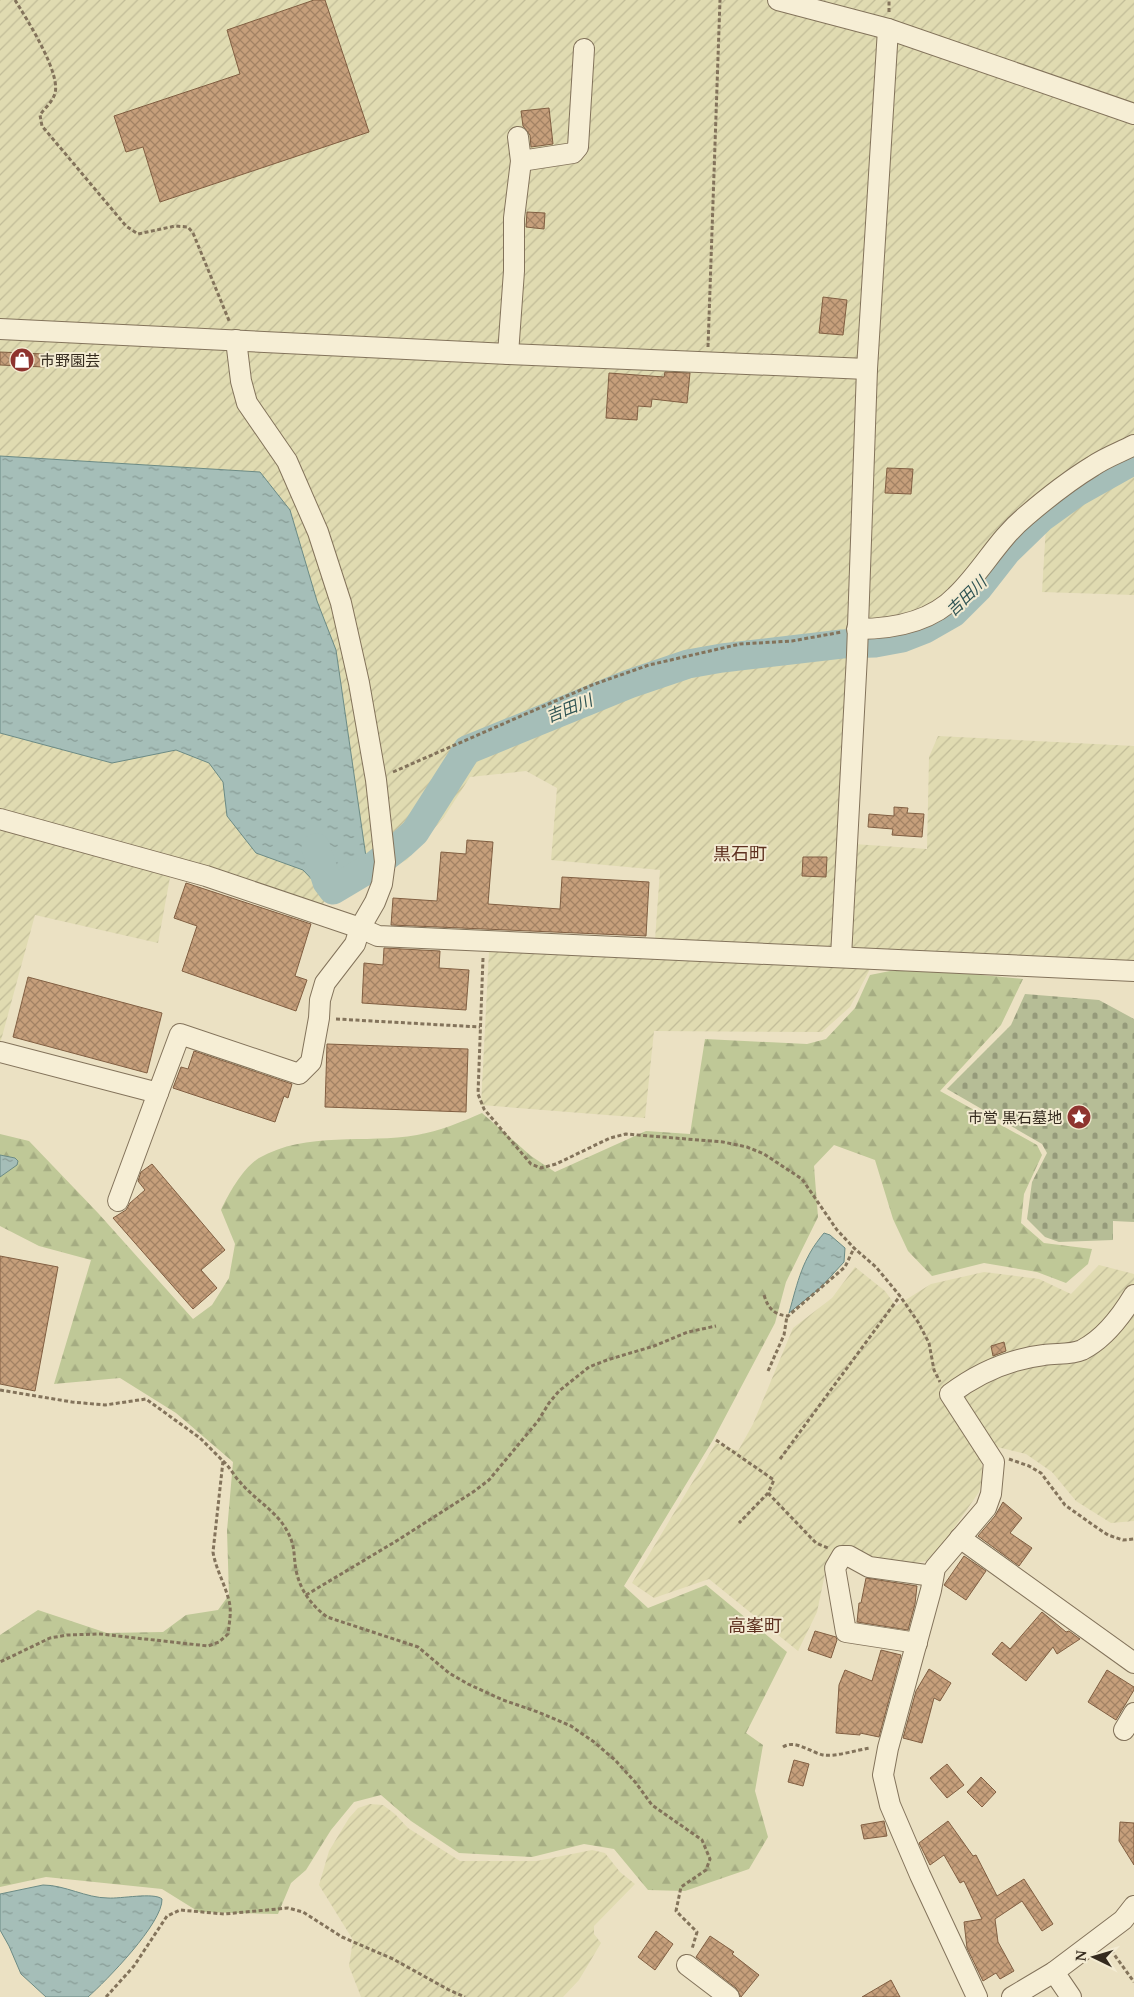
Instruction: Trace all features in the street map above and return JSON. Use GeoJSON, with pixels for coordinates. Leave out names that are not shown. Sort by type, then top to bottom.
{"type":"FeatureCollection","features":[{"type":"Feature","properties":{"kind":"street"},"geometry":{"type":"LineString","coordinates":[[778,0],[888,29],[1134,114]]}},
{"type":"Feature","properties":{"kind":"street"},"geometry":{"type":"LineString","coordinates":[[841,957],[857,655],[867,369],[888,29]]}},
{"type":"Feature","properties":{"kind":"street"},"geometry":{"type":"LineString","coordinates":[[521,161],[573,153],[578,147],[584,49]]}},
{"type":"Feature","properties":{"kind":"street"},"geometry":{"type":"LineString","coordinates":[[508,354],[514,271],[514,218],[521,161],[518,137]]}},
{"type":"Feature","properties":{"kind":"street"},"geometry":{"type":"LineString","coordinates":[[0,329],[508,354],[867,369]]}},
{"type":"Feature","properties":{"kind":"street"},"geometry":{"type":"LineString","coordinates":[[118,1201],[180,1034],[299,1074],[311,1062],[319,1018],[320,1000],[325,983],[355,944],[360,928],[375,902],[382,884],[385,862],[376,780],[359,683],[338,595],[318,532],[287,461],[247,403],[241,381],[236,340]]}},
{"type":"Feature","properties":{"kind":"street"},"geometry":{"type":"LineString","coordinates":[[857,630],[881,629],[900,625],[939,609],[955,598],[1007,532],[1026,515],[1092,466],[1134,445]]}},
{"type":"Feature","properties":{"kind":"street"},"geometry":{"type":"LineString","coordinates":[[0,819],[206,876],[360,928],[378,936],[1134,971]]}},
{"type":"Feature","properties":{"kind":"street"},"geometry":{"type":"LineString","coordinates":[[0,1052],[158,1092]]}},
{"type":"Feature","properties":{"kind":"street"},"geometry":{"type":"LineString","coordinates":[[977,1997],[920,1875],[890,1805],[883,1775],[888,1748],[932,1590],[934,1568],[986,1508],[991,1494],[994,1462],[950,1394],[987,1371],[1007,1364],[1045,1354],[1080,1351],[1090,1346],[1116,1320],[1134,1295]]}},
{"type":"Feature","properties":{"kind":"street"},"geometry":{"type":"LineString","coordinates":[[960,1538],[1134,1663]]}},
{"type":"Feature","properties":{"kind":"street"},"geometry":{"type":"LineString","coordinates":[[917,1643],[846,1632],[836,1568],[842,1556],[849,1556],[869,1567],[934,1576]]}},
{"type":"Feature","properties":{"kind":"street"},"geometry":{"type":"LineString","coordinates":[[1012,1997],[1054,1972],[1123,1920],[1134,1906]]}},
{"type":"Feature","properties":{"kind":"street"},"geometry":{"type":"LineString","coordinates":[[687,1965],[729,1997]]}},
{"type":"Feature","properties":{"kind":"street"},"geometry":{"type":"LineString","coordinates":[[1054,1972],[1071,1997]]}},
{"type":"Feature","properties":{"kind":"path"},"geometry":{"type":"LineString","coordinates":[[15,0],[38,38],[56,79],[55,95],[40,115],[42,126],[126,226],[138,234],[176,226],[188,227],[193,233],[236,340]]}},
{"type":"Feature","properties":{"kind":"path"},"geometry":{"type":"LineString","coordinates":[[708,362],[720,0]]}},
{"type":"Feature","properties":{"kind":"path"},"geometry":{"type":"LineString","coordinates":[[376,780],[592,684],[649,665],[740,644],[792,641],[857,630]]}},
{"type":"Feature","properties":{"kind":"path"},"geometry":{"type":"LineString","coordinates":[[484,940],[478,1094],[484,1109],[531,1164],[541,1168],[556,1164],[610,1138],[626,1134],[646,1134],[675,1139],[723,1142],[747,1147],[784,1165],[802,1179],[837,1230],[876,1267],[900,1296],[918,1322],[929,1343],[934,1370],[938,1380],[950,1394]]}},
{"type":"Feature","properties":{"kind":"path"},"geometry":{"type":"LineString","coordinates":[[319,1018],[480,1027]]}},
{"type":"Feature","properties":{"kind":"path"},"geometry":{"type":"LineString","coordinates":[[768,1371],[784,1335],[788,1316],[845,1267],[854,1248]]}},
{"type":"Feature","properties":{"kind":"path"},"geometry":{"type":"LineString","coordinates":[[764,1295],[767,1305],[772,1312],[780,1316],[788,1316]]}},
{"type":"Feature","properties":{"kind":"path"},"geometry":{"type":"LineString","coordinates":[[780,1459],[900,1296]]}},
{"type":"Feature","properties":{"kind":"path"},"geometry":{"type":"LineString","coordinates":[[306,1596],[398,1540],[489,1480],[532,1428],[559,1391],[589,1367],[654,1346],[688,1332],[716,1326]]}},
{"type":"Feature","properties":{"kind":"path"},"geometry":{"type":"LineString","coordinates":[[0,1390],[72,1402],[105,1405],[146,1399],[200,1438],[223,1461],[239,1482],[275,1515],[286,1528],[293,1542],[300,1585],[315,1608],[327,1617],[418,1648],[449,1673],[468,1684],[503,1700],[571,1726],[594,1742],[615,1760],[636,1783],[652,1805],[702,1840],[710,1859],[706,1870],[681,1887],[676,1912],[697,1932],[687,1965]]}},
{"type":"Feature","properties":{"kind":"path"},"geometry":{"type":"LineString","coordinates":[[716,1440],[774,1480],[768,1493],[739,1523]]}},
{"type":"Feature","properties":{"kind":"path"},"geometry":{"type":"LineString","coordinates":[[990,1455],[1002,1456],[1029,1466],[1041,1473],[1065,1505],[1093,1525],[1108,1535],[1123,1540],[1134,1539]]}},
{"type":"Feature","properties":{"kind":"path"},"geometry":{"type":"LineString","coordinates":[[0,1662],[50,1638],[67,1635],[100,1634],[208,1646],[219,1642],[228,1634],[230,1607],[215,1564],[213,1552],[223,1461]]}},
{"type":"Feature","properties":{"kind":"path"},"geometry":{"type":"LineString","coordinates":[[768,1493],[816,1543],[849,1556]]}},
{"type":"Feature","properties":{"kind":"path"},"geometry":{"type":"LineString","coordinates":[[783,1747],[788,1743],[794,1744],[832,1756],[849,1751],[877,1747],[888,1748]]}},
{"type":"Feature","properties":{"kind":"path"},"geometry":{"type":"LineString","coordinates":[[106,1997],[134,1966],[167,1916],[180,1910],[224,1914],[288,1908],[303,1912],[342,1938],[394,1959],[448,1990],[465,1997]]}},
{"type":"Feature","properties":{"kind":"path"},"geometry":{"type":"LineString","coordinates":[[1109,1946],[1134,1982]]}},
{"type":"Feature","properties":{"kind":"shaded area"},"geometry":{"type":"Polygon","coordinates":[[[0,0],[1134,0],[1134,595],[1042,592],[1046,526],[1018,545],[984,590],[958,617],[917,640],[866,650],[854,844],[927,849],[929,757],[938,736],[1134,746],[1134,964],[879,952],[850,1007],[822,1032],[654,1031],[645,1118],[481,1105],[489,951],[654,954],[660,870],[551,860],[557,788],[526,771],[470,777],[444,817],[407,860],[325,899],[322,909],[173,861],[158,943],[35,915],[0,1044],[0,0]]]}},
{"type":"Feature","properties":{"kind":"shaded area"},"geometry":{"type":"Polygon","coordinates":[[[1099,1265],[1134,1274],[1134,1521],[1111,1523],[1076,1501],[1052,1472],[1026,1454],[997,1447],[981,1460],[983,1475],[979,1492],[943,1544],[926,1561],[905,1565],[827,1564],[817,1612],[798,1651],[709,1579],[654,1598],[632,1583],[716,1443],[738,1451],[753,1424],[793,1328],[832,1298],[855,1267],[885,1291],[896,1306],[931,1284],[984,1272],[1039,1279],[1071,1294],[1099,1265]]]}},
{"type":"Feature","properties":{"kind":"shaded area"},"geometry":{"type":"Polygon","coordinates":[[[370,1804],[383,1805],[395,1814],[408,1828],[460,1861],[537,1861],[592,1850],[605,1853],[620,1872],[635,1884],[594,1926],[594,1934],[601,1943],[579,1980],[563,1997],[361,1997],[349,1966],[353,1940],[319,1885],[329,1851],[349,1818],[358,1808],[370,1804]]]}},
{"type":"Feature","properties":{"kind":"green space"},"geometry":{"type":"Polygon","coordinates":[[[930,970],[1023,979],[1001,1025],[940,1091],[1037,1145],[1042,1155],[1024,1194],[1021,1223],[1044,1243],[1092,1249],[1088,1264],[1066,1283],[1037,1272],[984,1263],[932,1276],[908,1251],[893,1219],[875,1160],[834,1145],[814,1166],[818,1217],[786,1282],[775,1323],[713,1440],[624,1586],[648,1608],[706,1585],[787,1652],[746,1733],[763,1745],[755,1791],[768,1837],[749,1869],[685,1891],[648,1890],[614,1849],[584,1844],[532,1857],[459,1853],[411,1821],[381,1795],[354,1802],[331,1830],[306,1870],[291,1883],[278,1914],[199,1912],[162,1889],[46,1877],[0,1887],[0,1635],[38,1610],[107,1633],[163,1632],[186,1615],[218,1610],[229,1595],[227,1531],[233,1462],[176,1413],[120,1378],[54,1384],[91,1260],[39,1246],[0,1226],[0,1134],[29,1141],[98,1213],[193,1319],[212,1305],[229,1278],[235,1244],[221,1210],[242,1174],[259,1158],[296,1144],[316,1141],[377,1139],[417,1135],[450,1126],[482,1113],[531,1156],[555,1172],[646,1131],[690,1134],[705,1039],[807,1044],[826,1039],[855,1008],[870,975],[890,971],[930,970]]]}},
{"type":"Feature","properties":{"kind":"green space"},"geometry":{"type":"Polygon","coordinates":[[[1025,994],[1099,1000],[1134,1019],[1134,1222],[1113,1221],[1113,1240],[1059,1242],[1045,1237],[1027,1219],[1032,1182],[1047,1153],[1042,1144],[947,1089],[1011,1025],[1025,994]]]}},
{"type":"Feature","properties":{"kind":"water"},"geometry":{"type":"Polygon","coordinates":[[[0,456],[260,472],[290,510],[317,601],[336,650],[366,857],[322,890],[303,870],[256,853],[227,816],[223,782],[209,763],[176,750],[112,763],[0,733],[0,456]]]}},
{"type":"Feature","properties":{"kind":"water"},"geometry":{"type":"Polygon","coordinates":[[[0,1155],[15,1158],[18,1161],[17,1165],[0,1177],[0,1155]]]}},
{"type":"Feature","properties":{"kind":"water"},"geometry":{"type":"Polygon","coordinates":[[[824,1233],[830,1235],[845,1248],[844,1262],[821,1287],[789,1313],[798,1280],[806,1261],[824,1233]]]}},
{"type":"Feature","properties":{"kind":"water"},"geometry":{"type":"Polygon","coordinates":[[[43,1885],[100,1897],[152,1896],[162,1899],[160,1909],[144,1936],[120,1965],[88,1997],[46,1997],[21,1974],[0,1930],[0,1894],[43,1885]]]}},
{"type":"Feature","properties":{"kind":"building"},"geometry":{"type":"Polygon","coordinates":[[[314,0],[325,0],[369,132],[160,202],[143,147],[126,152],[114,116],[240,74],[227,30],[314,0]]]}},
{"type":"Feature","properties":{"kind":"building"},"geometry":{"type":"Polygon","coordinates":[[[549,108],[553,144],[531,147],[530,135],[523,126],[521,111],[549,108]]]}},
{"type":"Feature","properties":{"kind":"building"},"geometry":{"type":"Polygon","coordinates":[[[527,212],[545,213],[544,229],[526,227],[527,212]]]}},
{"type":"Feature","properties":{"kind":"building"},"geometry":{"type":"Polygon","coordinates":[[[823,297],[847,300],[843,335],[819,333],[823,297]]]}},
{"type":"Feature","properties":{"kind":"building","name":"市野園芸"},"geometry":{"type":"Polygon","coordinates":[[[0,352],[44,354],[44,367],[0,365],[0,352]]]}},
{"type":"Feature","properties":{"kind":"building"},"geometry":{"type":"Polygon","coordinates":[[[665,372],[690,373],[687,403],[652,399],[651,407],[638,406],[637,420],[606,418],[609,373],[664,377],[665,372]]]}},
{"type":"Feature","properties":{"kind":"building"},"geometry":{"type":"Polygon","coordinates":[[[887,468],[913,469],[911,494],[885,493],[887,468]]]}},
{"type":"Feature","properties":{"kind":"building"},"geometry":{"type":"Polygon","coordinates":[[[894,807],[908,808],[907,813],[924,814],[922,837],[892,835],[893,829],[868,827],[869,814],[894,816],[894,807]]]}},
{"type":"Feature","properties":{"kind":"building"},"geometry":{"type":"Polygon","coordinates":[[[467,840],[493,842],[488,904],[560,909],[562,877],[649,882],[646,936],[391,925],[393,898],[437,901],[441,852],[466,854],[467,840]]]}},
{"type":"Feature","properties":{"kind":"building"},"geometry":{"type":"Polygon","coordinates":[[[803,857],[827,857],[826,877],[802,876],[803,857]]]}},
{"type":"Feature","properties":{"kind":"building"},"geometry":{"type":"Polygon","coordinates":[[[186,883],[311,924],[295,976],[307,980],[296,1011],[182,971],[197,926],[174,918],[186,883]]]}},
{"type":"Feature","properties":{"kind":"building"},"geometry":{"type":"Polygon","coordinates":[[[384,948],[440,951],[439,968],[469,970],[466,1010],[362,1003],[364,963],[383,965],[384,948]]]}},
{"type":"Feature","properties":{"kind":"building"},"geometry":{"type":"Polygon","coordinates":[[[28,977],[162,1013],[147,1073],[13,1037],[28,977]]]}},
{"type":"Feature","properties":{"kind":"building"},"geometry":{"type":"Polygon","coordinates":[[[327,1044],[468,1049],[466,1112],[325,1107],[327,1044]]]}},
{"type":"Feature","properties":{"kind":"building"},"geometry":{"type":"Polygon","coordinates":[[[194,1051],[292,1084],[288,1098],[284,1096],[275,1122],[173,1088],[181,1067],[188,1069],[194,1051]]]}},
{"type":"Feature","properties":{"kind":"building"},"geometry":{"type":"Polygon","coordinates":[[[152,1164],[225,1250],[201,1270],[217,1288],[193,1309],[113,1218],[126,1210],[130,1203],[145,1190],[138,1181],[141,1172],[152,1164]]]}},
{"type":"Feature","properties":{"kind":"building"},"geometry":{"type":"Polygon","coordinates":[[[0,1256],[58,1267],[35,1391],[0,1384],[0,1256]]]}},
{"type":"Feature","properties":{"kind":"building"},"geometry":{"type":"Polygon","coordinates":[[[1004,1342],[1006,1351],[993,1356],[991,1346],[1004,1342]]]}},
{"type":"Feature","properties":{"kind":"building"},"geometry":{"type":"Polygon","coordinates":[[[1003,1502],[1022,1518],[1010,1533],[1032,1548],[1019,1566],[978,1536],[995,1516],[1003,1502]]]}},
{"type":"Feature","properties":{"kind":"building"},"geometry":{"type":"Polygon","coordinates":[[[964,1556],[986,1571],[966,1600],[944,1585],[964,1556]]]}},
{"type":"Feature","properties":{"kind":"building"},"geometry":{"type":"Polygon","coordinates":[[[866,1578],[917,1586],[915,1604],[908,1630],[857,1622],[859,1603],[861,1603],[866,1578]]]}},
{"type":"Feature","properties":{"kind":"building"},"geometry":{"type":"Polygon","coordinates":[[[1042,1612],[1066,1632],[1069,1631],[1080,1639],[1057,1654],[1053,1647],[1026,1681],[992,1654],[1002,1642],[1010,1649],[1042,1612]]]}},
{"type":"Feature","properties":{"kind":"building"},"geometry":{"type":"Polygon","coordinates":[[[815,1631],[836,1637],[837,1640],[831,1658],[808,1650],[815,1631]]]}},
{"type":"Feature","properties":{"kind":"building"},"geometry":{"type":"Polygon","coordinates":[[[881,1650],[901,1655],[879,1737],[860,1733],[860,1735],[836,1733],[839,1685],[845,1670],[872,1681],[881,1650]]]}},
{"type":"Feature","properties":{"kind":"building"},"geometry":{"type":"Polygon","coordinates":[[[929,1669],[951,1683],[940,1701],[934,1698],[922,1743],[903,1738],[916,1691],[929,1669]]]}},
{"type":"Feature","properties":{"kind":"building"},"geometry":{"type":"Polygon","coordinates":[[[1107,1670],[1134,1687],[1116,1720],[1088,1702],[1107,1670]]]}},
{"type":"Feature","properties":{"kind":"building"},"geometry":{"type":"Polygon","coordinates":[[[794,1760],[809,1764],[803,1786],[788,1782],[794,1760]]]}},
{"type":"Feature","properties":{"kind":"building"},"geometry":{"type":"Polygon","coordinates":[[[947,1764],[964,1785],[947,1798],[930,1778],[947,1764]]]}},
{"type":"Feature","properties":{"kind":"building"},"geometry":{"type":"Polygon","coordinates":[[[981,1777],[996,1792],[982,1807],[967,1792],[981,1777]]]}},
{"type":"Feature","properties":{"kind":"building"},"geometry":{"type":"Polygon","coordinates":[[[884,1821],[887,1836],[864,1839],[861,1825],[884,1821]]]}},
{"type":"Feature","properties":{"kind":"building"},"geometry":{"type":"Polygon","coordinates":[[[948,1821],[973,1856],[976,1855],[997,1896],[1024,1879],[1053,1924],[1042,1931],[1022,1901],[995,1919],[998,1942],[1014,1971],[1000,1979],[996,1973],[983,1981],[967,1948],[964,1922],[982,1919],[964,1881],[960,1883],[944,1855],[930,1865],[919,1843],[948,1821]]]}},
{"type":"Feature","properties":{"kind":"building"},"geometry":{"type":"Polygon","coordinates":[[[1120,1822],[1134,1823],[1134,1865],[1119,1841],[1120,1822]]]}},
{"type":"Feature","properties":{"kind":"building"},"geometry":{"type":"Polygon","coordinates":[[[656,1931],[673,1944],[655,1970],[638,1957],[656,1931]]]}},
{"type":"Feature","properties":{"kind":"building"},"geometry":{"type":"Polygon","coordinates":[[[710,1936],[734,1952],[732,1954],[759,1975],[741,1997],[736,1988],[696,1957],[710,1936]]]}},
{"type":"Feature","properties":{"kind":"building"},"geometry":{"type":"Polygon","coordinates":[[[891,1980],[900,1997],[862,1997],[891,1980]]]}},
{"type":"Feature","properties":{"kind":"waterway","name":"吉田川"},"geometry":{"type":"LineString","coordinates":[[316,848],[327,882],[333,890],[375,865],[415,832],[467,750],[629,684],[688,664],[722,658],[842,644],[875,643],[902,638],[925,629],[953,613],[978,588],[1007,551],[1041,518],[1077,492],[1134,460]]}},
{"type":"Feature","properties":{"kind":"place","name":"市野園芸"},"geometry":{"type":"Point","coordinates":[22,360]}},
{"type":"Feature","properties":{"kind":"place","name":"市営 黒石墓地"},"geometry":{"type":"Point","coordinates":[1079,1117]}},
{"type":"Feature","properties":{"kind":"district","name":"黒石町"},"geometry":{"type":"Point","coordinates":[740,853]}},
{"type":"Feature","properties":{"kind":"district","name":"高峯町"},"geometry":{"type":"Point","coordinates":[755,1625]}}]}
